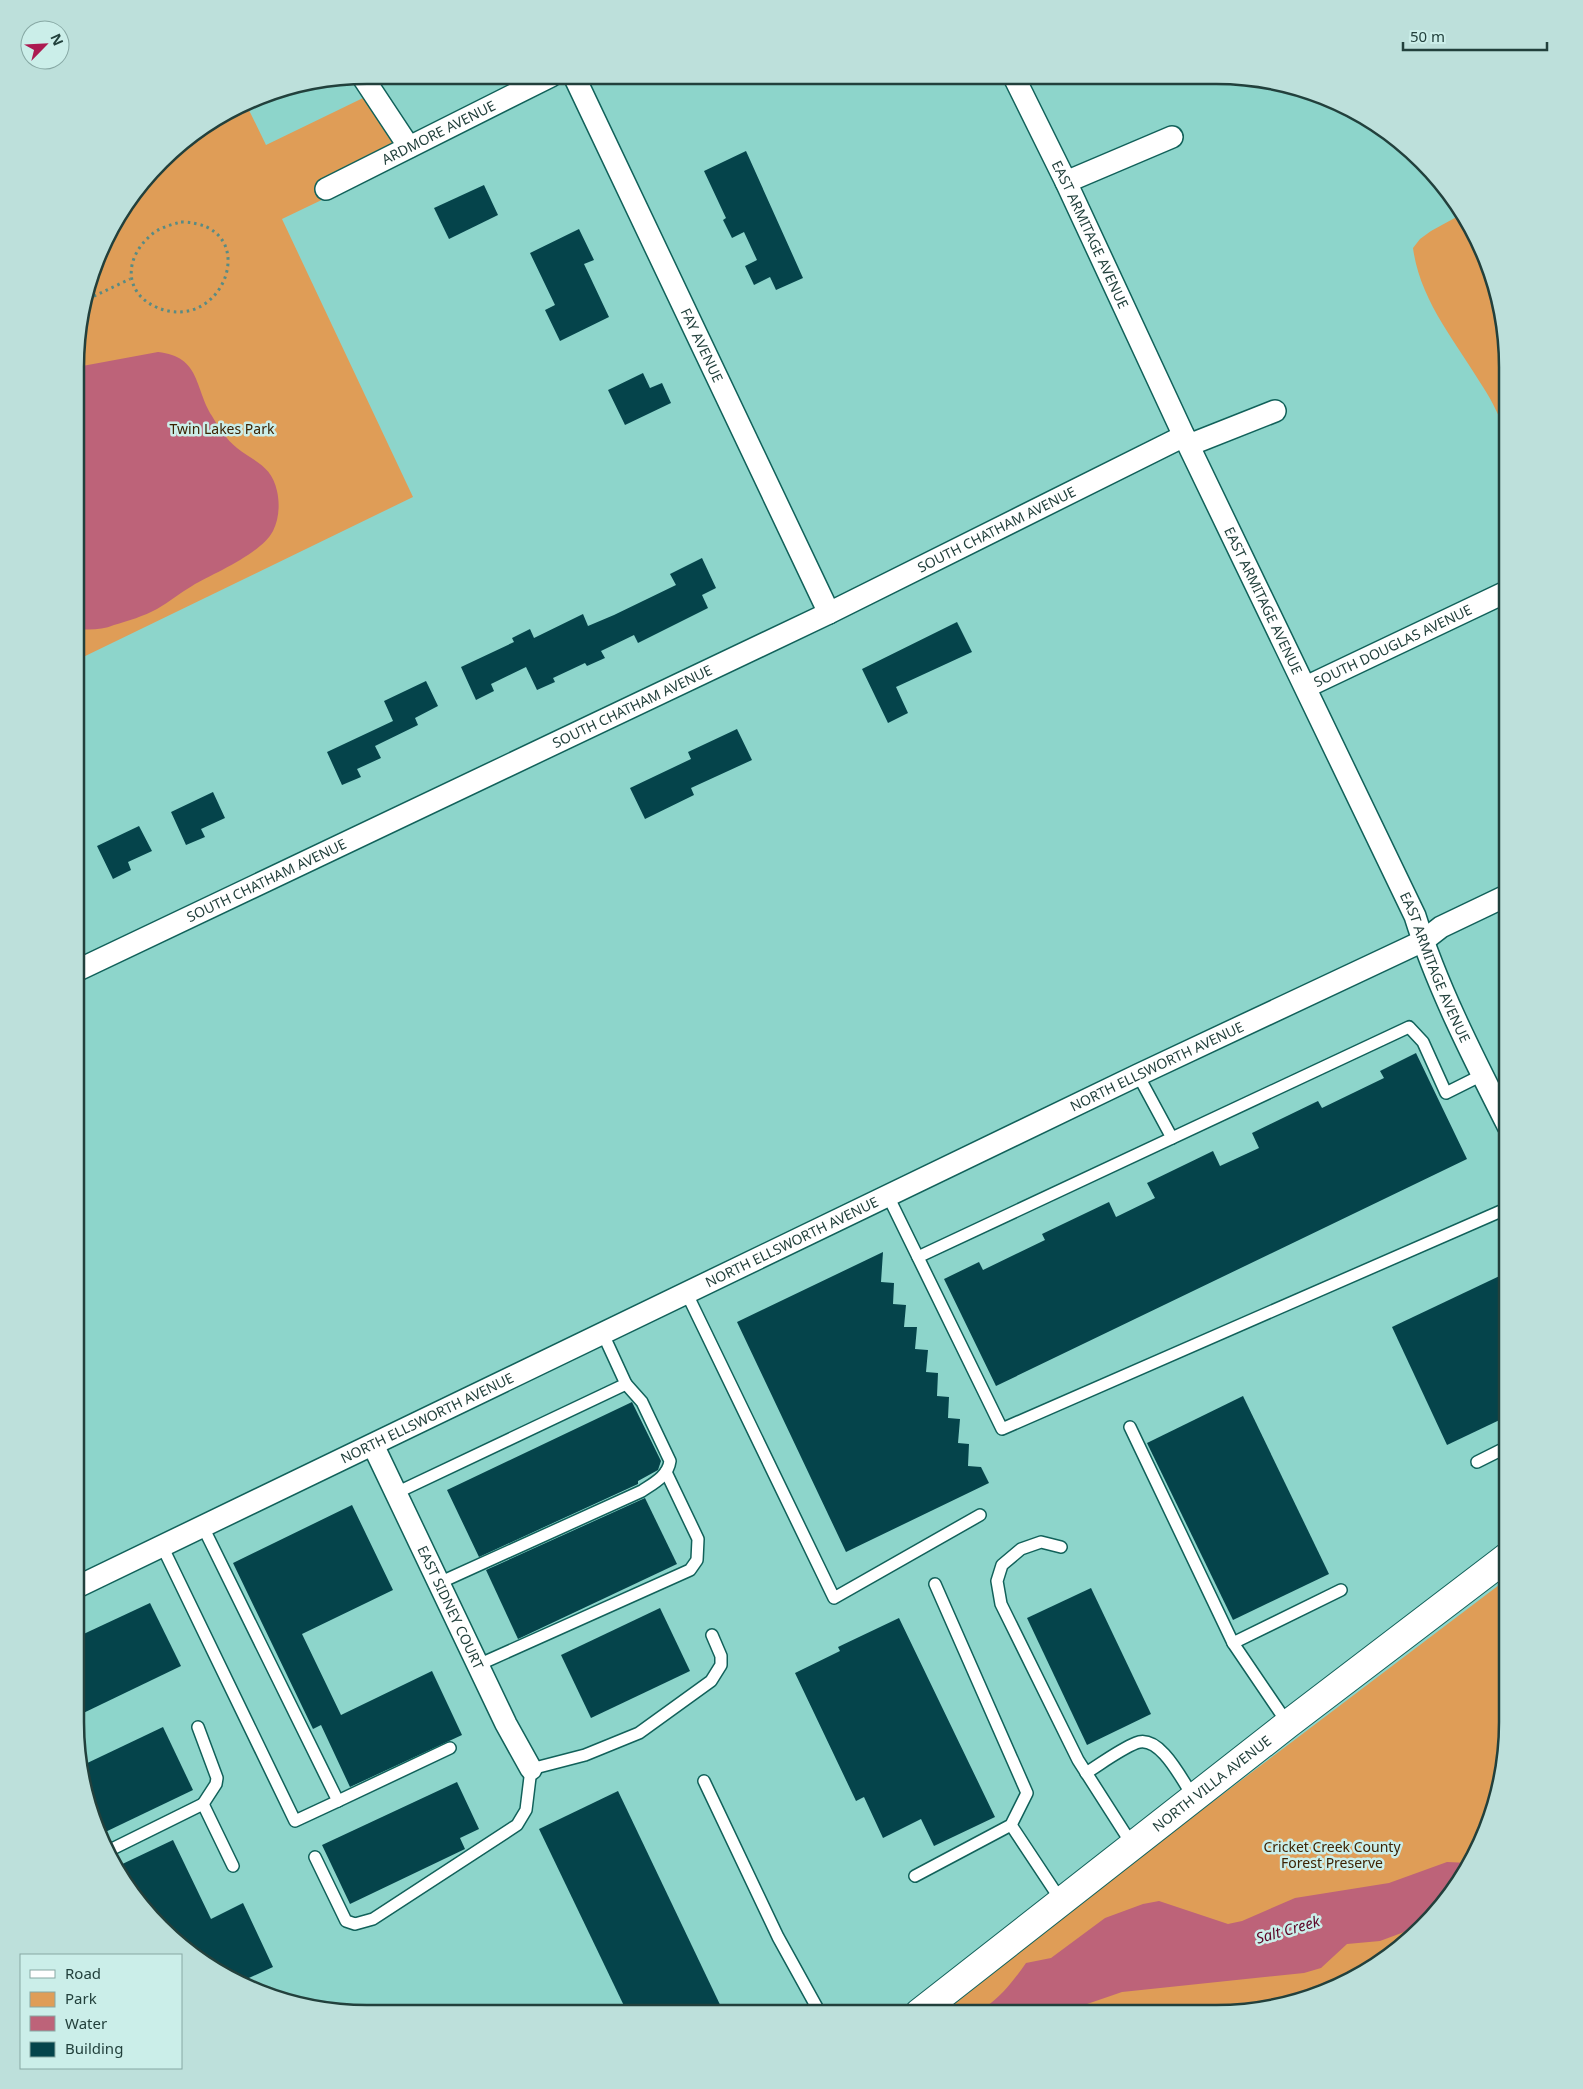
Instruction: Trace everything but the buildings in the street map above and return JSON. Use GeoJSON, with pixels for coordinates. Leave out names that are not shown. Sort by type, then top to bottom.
{"type":"FeatureCollection","features":[{"type":"Feature","properties":{"kind":"main road","name":"NORTH VILLA AVENUE"},"geometry":{"type":"LineString","coordinates":[[929,2005],[1288,1724],[1499,1564]]}},
{"type":"Feature","properties":{"kind":"street"},"geometry":{"type":"LineString","coordinates":[[367,84],[409,147]]}},
{"type":"Feature","properties":{"kind":"street","name":"ARDMORE AVENUE"},"geometry":{"type":"LineString","coordinates":[[326,189],[535,84]]}},
{"type":"Feature","properties":{"kind":"street","name":"FAY AVENUE"},"geometry":{"type":"LineString","coordinates":[[578,84],[829,613]]}},
{"type":"Feature","properties":{"kind":"street","name":"EAST ARMITAGE AVENUE"},"geometry":{"type":"LineString","coordinates":[[1017,84],[1066,182],[1187,440],[1415,916],[1423,941],[1499,1108]]}},
{"type":"Feature","properties":{"kind":"street"},"geometry":{"type":"LineString","coordinates":[[1066,182],[1172,137]]}},
{"type":"Feature","properties":{"kind":"street","name":"SOUTH CHATHAM AVENUE"},"geometry":{"type":"LineString","coordinates":[[84,967],[829,613],[1187,440],[1275,411]]}},
{"type":"Feature","properties":{"kind":"street","name":"SOUTH DOUGLAS AVENUE"},"geometry":{"type":"LineString","coordinates":[[1306,687],[1499,594]]}},
{"type":"Feature","properties":{"kind":"street","name":"NORTH ELLSWORTH AVENUE"},"geometry":{"type":"LineString","coordinates":[[84,1584],[373,1446],[1138,1074],[1423,941],[1440,927],[1499,899]]}},
{"type":"Feature","properties":{"kind":"street","name":"EAST SIDNEY COURT"},"geometry":{"type":"LineString","coordinates":[[373,1446],[478,1665],[531,1769]]}},
{"type":"Feature","properties":{"kind":"lane"},"geometry":{"type":"LineString","coordinates":[[918,1257],[1409,1027],[1423,1042],[1446,1093],[1482,1074]]}},
{"type":"Feature","properties":{"kind":"lane"},"geometry":{"type":"LineString","coordinates":[[1138,1074],[1172,1138]]}},
{"type":"Feature","properties":{"kind":"lane"},"geometry":{"type":"LineString","coordinates":[[888,1196],[1002,1429],[1499,1212]]}},
{"type":"Feature","properties":{"kind":"lane"},"geometry":{"type":"LineString","coordinates":[[687,1294],[834,1598],[980,1515]]}},
{"type":"Feature","properties":{"kind":"lane"},"geometry":{"type":"LineString","coordinates":[[439,1583],[642,1490],[660,1479],[666,1472],[670,1461],[642,1402],[626,1384],[602,1334]]}},
{"type":"Feature","properties":{"kind":"lane"},"geometry":{"type":"LineString","coordinates":[[396,1493],[626,1384]]}},
{"type":"Feature","properties":{"kind":"lane"},"geometry":{"type":"LineString","coordinates":[[1130,1427],[1233,1643],[1288,1724]]}},
{"type":"Feature","properties":{"kind":"lane"},"geometry":{"type":"LineString","coordinates":[[1477,1462],[1499,1451]]}},
{"type":"Feature","properties":{"kind":"lane"},"geometry":{"type":"LineString","coordinates":[[478,1665],[690,1570],[697,1560],[698,1539],[666,1472]]}},
{"type":"Feature","properties":{"kind":"lane"},"geometry":{"type":"LineString","coordinates":[[203,1527],[338,1801]]}},
{"type":"Feature","properties":{"kind":"lane"},"geometry":{"type":"LineString","coordinates":[[1061,1547],[1041,1542],[1021,1549],[1002,1565],[997,1581],[1001,1604],[1086,1773],[1133,1846]]}},
{"type":"Feature","properties":{"kind":"lane"},"geometry":{"type":"LineString","coordinates":[[162,1546],[295,1821],[450,1748]]}},
{"type":"Feature","properties":{"kind":"lane"},"geometry":{"type":"LineString","coordinates":[[915,1876],[1011,1826],[1027,1793],[936,1584]]}},
{"type":"Feature","properties":{"kind":"lane"},"geometry":{"type":"LineString","coordinates":[[1233,1643],[1341,1590]]}},
{"type":"Feature","properties":{"kind":"lane"},"geometry":{"type":"LineString","coordinates":[[315,1857],[346,1921],[355,1924],[373,1919],[517,1825],[526,1810],[531,1769],[584,1755],[639,1733],[711,1681],[721,1666],[721,1656],[712,1636]]}},
{"type":"Feature","properties":{"kind":"lane"},"geometry":{"type":"LineString","coordinates":[[114,1848],[203,1804],[217,1778],[198,1727]]}},
{"type":"Feature","properties":{"kind":"lane"},"geometry":{"type":"LineString","coordinates":[[1086,1773],[1136,1743],[1150,1742],[1158,1747],[1170,1761],[1194,1798]]}},
{"type":"Feature","properties":{"kind":"lane"},"geometry":{"type":"LineString","coordinates":[[704,1781],[778,1937],[816,2005]]}},
{"type":"Feature","properties":{"kind":"lane"},"geometry":{"type":"LineString","coordinates":[[203,1804],[233,1866]]}},
{"type":"Feature","properties":{"kind":"lane"},"geometry":{"type":"LineString","coordinates":[[1011,1826],[1062,1902]]}},
{"type":"Feature","properties":{"kind":"path"},"geometry":{"type":"LineString","coordinates":[[181,222],[194,222],[206,226],[225,245],[229,255],[229,268],[220,289],[202,305],[191,310],[166,310],[155,306],[135,290],[130,279],[133,260],[150,236],[163,228],[181,222]]}},
{"type":"Feature","properties":{"kind":"path"},"geometry":{"type":"LineString","coordinates":[[92,297],[130,279]]}},
{"type":"Feature","properties":{"kind":"green space","name":"Twin Lakes Park"},"geometry":{"type":"Polygon","coordinates":[[[363,98],[405,160],[282,219],[413,497],[84,657],[84,348],[93,294],[105,259],[131,210],[154,180],[180,154],[210,131],[249,110],[266,145],[363,98]]]}},
{"type":"Feature","properties":{"kind":"green space"},"geometry":{"type":"Polygon","coordinates":[[[1456,217],[1478,259],[1490,294],[1497,330],[1499,348],[1499,417],[1487,393],[1440,321],[1423,286],[1413,248],[1420,239],[1456,217]]]}},
{"type":"Feature","properties":{"kind":"green space","name":"Cricket Creek County Forest Preserve"},"geometry":{"type":"Polygon","coordinates":[[[1499,1585],[1499,1741],[1490,1795],[1478,1830],[1452,1879],[1429,1909],[1388,1947],[1358,1967],[1324,1984],[1289,1996],[1253,2003],[1235,2005],[951,2005],[1132,1863],[1499,1585]]]}},
{"type":"Feature","properties":{"kind":"water"},"geometry":{"type":"Polygon","coordinates":[[[158,352],[172,355],[182,360],[194,375],[206,405],[223,433],[233,445],[262,465],[271,476],[275,483],[279,506],[277,522],[273,531],[267,539],[248,555],[147,614],[105,628],[91,629],[84,629],[84,366],[158,352]]]}},
{"type":"Feature","properties":{"kind":"water","name":"Salt Creek"},"geometry":{"type":"Polygon","coordinates":[[[1447,1862],[1462,1863],[1429,1909],[1407,1931],[1380,1941],[1347,1944],[1321,1968],[1304,1973],[1122,1992],[1084,2005],[989,2005],[1004,1991],[1026,1963],[1051,1958],[1105,1918],[1143,1904],[1159,1901],[1228,1924],[1242,1921],[1295,1898],[1389,1883],[1447,1862]]]}}]}
